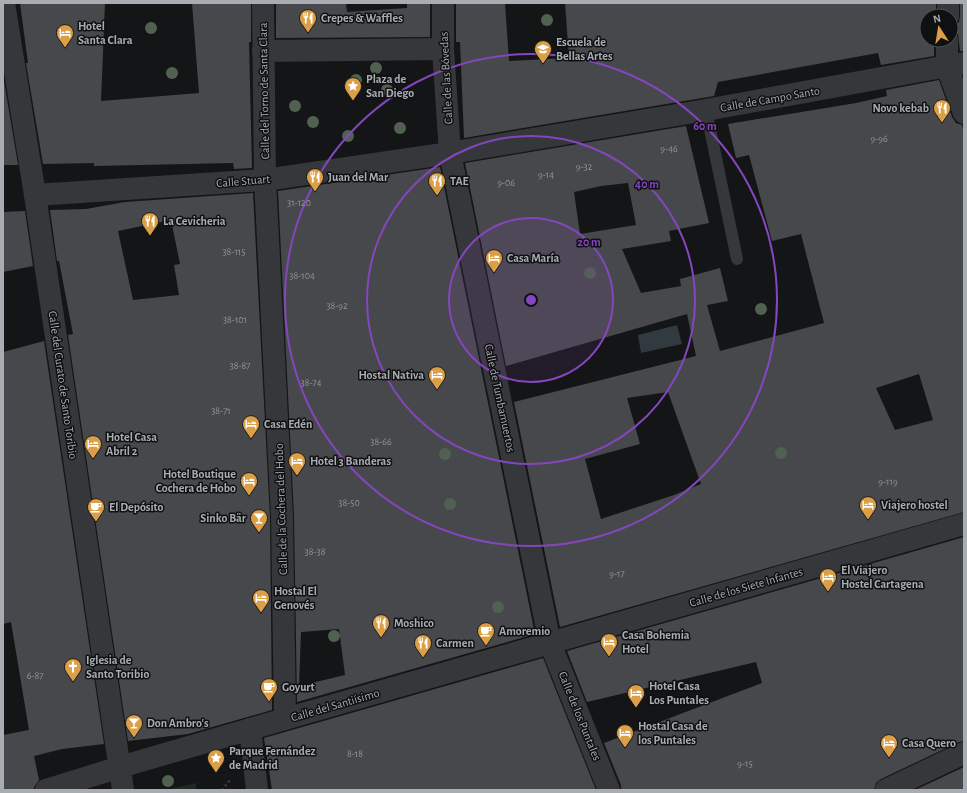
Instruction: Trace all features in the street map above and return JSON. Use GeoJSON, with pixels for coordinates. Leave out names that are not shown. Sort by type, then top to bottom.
{"type":"FeatureCollection","features":[{"type":"Feature","properties":{"kind":"street","name":"Calle del Curato de Santo Toribio"},"geometry":{"type":"LineString","coordinates":[[4,3],[35,195],[123,790]]}},
{"type":"Feature","properties":{"kind":"street","name":"Calle del Torno de Santa Clara"},"geometry":{"type":"LineString","coordinates":[[263,3],[265,180]]}},
{"type":"Feature","properties":{"kind":"street","name":"Calle de las Bóvedas"},"geometry":{"type":"LineString","coordinates":[[443,3],[443,49],[450,153]]}},
{"type":"Feature","properties":{"kind":"street"},"geometry":{"type":"LineString","coordinates":[[951,48],[956,65],[964,113]]}},
{"type":"Feature","properties":{"kind":"street"},"geometry":{"type":"LineString","coordinates":[[264,51],[443,49]]}},
{"type":"Feature","properties":{"kind":"street","name":"Calle de Campo Santo"},"geometry":{"type":"LineString","coordinates":[[450,153],[706,110],[956,65]]}},
{"type":"Feature","properties":{"kind":"street","name":"Calle Stuart"},"geometry":{"type":"LineString","coordinates":[[35,195],[265,180],[450,153]]}},
{"type":"Feature","properties":{"kind":"street","name":"Calle de Tumbamuertos"},"geometry":{"type":"LineString","coordinates":[[450,153],[550,643]]}},
{"type":"Feature","properties":{"kind":"street","name":"Calle de la Cochera del Hobo"},"geometry":{"type":"LineString","coordinates":[[265,180],[282,517],[285,719]]}},
{"type":"Feature","properties":{"kind":"street","name":"Calle de los Siete Infantes"},"geometry":{"type":"LineString","coordinates":[[550,643],[964,524]]}},
{"type":"Feature","properties":{"kind":"street","name":"Calle del Santiísimo"},"geometry":{"type":"LineString","coordinates":[[46,790],[250,729],[550,643]]}},
{"type":"Feature","properties":{"kind":"street","name":"Calle de los Puntales"},"geometry":{"type":"LineString","coordinates":[[550,643],[609,790]]}},
{"type":"Feature","properties":{"kind":"street"},"geometry":{"type":"LineString","coordinates":[[250,729],[257,790]]}},
{"type":"Feature","properties":{"kind":"street"},"geometry":{"type":"LineString","coordinates":[[886,790],[964,753]]}},
{"type":"Feature","properties":{"kind":"lane"},"geometry":{"type":"LineString","coordinates":[[706,110],[737,258]]}},
{"type":"Feature","properties":{"kind":"shaded area"},"geometry":{"type":"Polygon","coordinates":[[[677,325],[682,344],[641,353],[638,335],[677,325]]]}},
{"type":"Feature","properties":{"kind":"shaded area"},"geometry":{"type":"Polygon","coordinates":[[[196,783],[196,790],[165,790],[196,783]]]}},
{"type":"Feature","properties":{"kind":"building","name":"Hotel Santa Clara"},"geometry":{"type":"Polygon","coordinates":[[[20,3],[105,3],[101,101],[199,93],[192,3],[251,3],[251,42],[249,42],[252,168],[234,169],[233,163],[94,166],[94,163],[43,164],[26,63],[28,63],[20,3]]]}},
{"type":"Feature","properties":{"kind":"building"},"geometry":{"type":"Polygon","coordinates":[[[276,3],[346,3],[347,12],[407,8],[407,3],[430,3],[430,37],[276,38],[276,3]]]}},
{"type":"Feature","properties":{"kind":"building","name":"Escuela de Bellas Artes"},"geometry":{"type":"Polygon","coordinates":[[[456,3],[505,3],[509,61],[569,58],[565,3],[936,3],[936,8],[919,8],[919,48],[934,48],[934,56],[881,65],[878,53],[718,82],[714,96],[464,138],[460,42],[456,42],[456,3]]]}},
{"type":"Feature","properties":{"kind":"building"},"geometry":{"type":"Polygon","coordinates":[[[960,3],[964,3],[964,51],[960,51],[959,42],[960,3]]]}},
{"type":"Feature","properties":{"kind":"building"},"geometry":{"type":"Polygon","coordinates":[[[3,75],[18,165],[3,165],[3,75]]]}},
{"type":"Feature","properties":{"kind":"building"},"geometry":{"type":"Polygon","coordinates":[[[939,80],[952,117],[956,123],[962,125],[964,133],[964,512],[560,627],[514,402],[696,356],[687,314],[506,366],[465,163],[686,126],[709,223],[669,231],[671,241],[622,249],[641,293],[681,286],[680,279],[720,268],[728,301],[707,305],[720,351],[824,323],[801,234],[772,241],[749,155],[736,158],[728,124],[856,103],[887,96],[886,90],[939,80]],[[628,183],[601,186],[574,192],[580,234],[636,225],[628,183]],[[919,374],[876,388],[895,430],[933,420],[919,374]],[[668,392],[627,398],[640,444],[585,459],[601,519],[674,495],[701,484],[668,392]]]}},
{"type":"Feature","properties":{"kind":"building"},"geometry":{"type":"Polygon","coordinates":[[[440,167],[535,634],[297,702],[294,516],[278,191],[440,167]],[[339,629],[301,632],[299,686],[345,675],[339,629]]]}},
{"type":"Feature","properties":{"kind":"building"},"geometry":{"type":"Polygon","coordinates":[[[253,193],[270,517],[272,710],[188,734],[128,741],[68,335],[73,334],[59,261],[57,261],[50,210],[86,209],[125,202],[253,193]],[[171,220],[118,231],[133,300],[179,295],[174,265],[180,264],[171,220]]]}},
{"type":"Feature","properties":{"kind":"building"},"geometry":{"type":"Polygon","coordinates":[[[25,211],[33,266],[3,272],[3,212],[25,211]]]}},
{"type":"Feature","properties":{"kind":"building"},"geometry":{"type":"Polygon","coordinates":[[[44,341],[104,744],[62,749],[34,756],[39,780],[34,787],[34,790],[3,790],[3,735],[29,730],[11,622],[3,624],[3,352],[44,341]]]}},
{"type":"Feature","properties":{"kind":"building"},"geometry":{"type":"Polygon","coordinates":[[[964,537],[964,741],[881,779],[876,783],[874,790],[621,790],[621,785],[604,743],[762,683],[756,662],[587,702],[567,651],[964,537]]]}},
{"type":"Feature","properties":{"kind":"building"},"geometry":{"type":"Polygon","coordinates":[[[543,658],[596,790],[272,790],[264,738],[543,658]]]}},
{"type":"Feature","properties":{"kind":"building"},"geometry":{"type":"Polygon","coordinates":[[[964,767],[964,790],[915,790],[964,767]]]}},
{"type":"Feature","properties":{"kind":"place","name":"Crepes & Waffles"},"geometry":{"type":"Point","coordinates":[308,33]}},
{"type":"Feature","properties":{"kind":"place","name":"Hotel Santa Clara"},"geometry":{"type":"Point","coordinates":[65,48]}},
{"type":"Feature","properties":{"kind":"place","name":"Escuela de Bellas Artes"},"geometry":{"type":"Point","coordinates":[543,64]}},
{"type":"Feature","properties":{"kind":"place","name":"Plaza de San Diego"},"geometry":{"type":"Point","coordinates":[353,101]}},
{"type":"Feature","properties":{"kind":"place","name":"Novo kebab"},"geometry":{"type":"Point","coordinates":[942,123]}},
{"type":"Feature","properties":{"kind":"place","name":"Juan del Mar"},"geometry":{"type":"Point","coordinates":[315,192]}},
{"type":"Feature","properties":{"kind":"place","name":"TAE"},"geometry":{"type":"Point","coordinates":[437,196]}},
{"type":"Feature","properties":{"kind":"place","name":"La Cevicheria"},"geometry":{"type":"Point","coordinates":[150,236]}},
{"type":"Feature","properties":{"kind":"place","name":"Casa María"},"geometry":{"type":"Point","coordinates":[494,273]}},
{"type":"Feature","properties":{"kind":"place","name":"Hostal Nativa"},"geometry":{"type":"Point","coordinates":[437,390]}},
{"type":"Feature","properties":{"kind":"place","name":"Casa Edén"},"geometry":{"type":"Point","coordinates":[251,439]}},
{"type":"Feature","properties":{"kind":"place","name":"Hotel Casa Abril 2"},"geometry":{"type":"Point","coordinates":[93,459]}},
{"type":"Feature","properties":{"kind":"place","name":"Hotel 3 Banderas"},"geometry":{"type":"Point","coordinates":[297,476]}},
{"type":"Feature","properties":{"kind":"place","name":"Hotel Boutique Cochera de Hobo"},"geometry":{"type":"Point","coordinates":[249,496]}},
{"type":"Feature","properties":{"kind":"place","name":"Viajero hostel"},"geometry":{"type":"Point","coordinates":[868,520]}},
{"type":"Feature","properties":{"kind":"place","name":"El Depósito"},"geometry":{"type":"Point","coordinates":[96,522]}},
{"type":"Feature","properties":{"kind":"place","name":"Sinko Bär"},"geometry":{"type":"Point","coordinates":[259,533]}},
{"type":"Feature","properties":{"kind":"place","name":"El Viajero Hostel Cartagena"},"geometry":{"type":"Point","coordinates":[828,592]}},
{"type":"Feature","properties":{"kind":"place","name":"Hostal El Genovés"},"geometry":{"type":"Point","coordinates":[261,613]}},
{"type":"Feature","properties":{"kind":"place","name":"Moshico"},"geometry":{"type":"Point","coordinates":[381,638]}},
{"type":"Feature","properties":{"kind":"place","name":"Amoremio"},"geometry":{"type":"Point","coordinates":[486,646]}},
{"type":"Feature","properties":{"kind":"place","name":"Casa Bohemia Hotel"},"geometry":{"type":"Point","coordinates":[609,657]}},
{"type":"Feature","properties":{"kind":"place","name":"Carmen"},"geometry":{"type":"Point","coordinates":[423,658]}},
{"type":"Feature","properties":{"kind":"place","name":"Iglesia de Santo Toribio"},"geometry":{"type":"Point","coordinates":[73,682]}},
{"type":"Feature","properties":{"kind":"place","name":"Goyurt"},"geometry":{"type":"Point","coordinates":[269,702]}},
{"type":"Feature","properties":{"kind":"place","name":"Hotel Casa Los Puntales"},"geometry":{"type":"Point","coordinates":[636,708]}},
{"type":"Feature","properties":{"kind":"place","name":"Don Ambro's"},"geometry":{"type":"Point","coordinates":[134,738]}},
{"type":"Feature","properties":{"kind":"place","name":"Hostal Casa de los Puntales"},"geometry":{"type":"Point","coordinates":[625,748]}},
{"type":"Feature","properties":{"kind":"place","name":"Casa Quero"},"geometry":{"type":"Point","coordinates":[889,758]}},
{"type":"Feature","properties":{"kind":"place","name":"Parque Fernández de Madrid"},"geometry":{"type":"Point","coordinates":[216,773]}}]}
